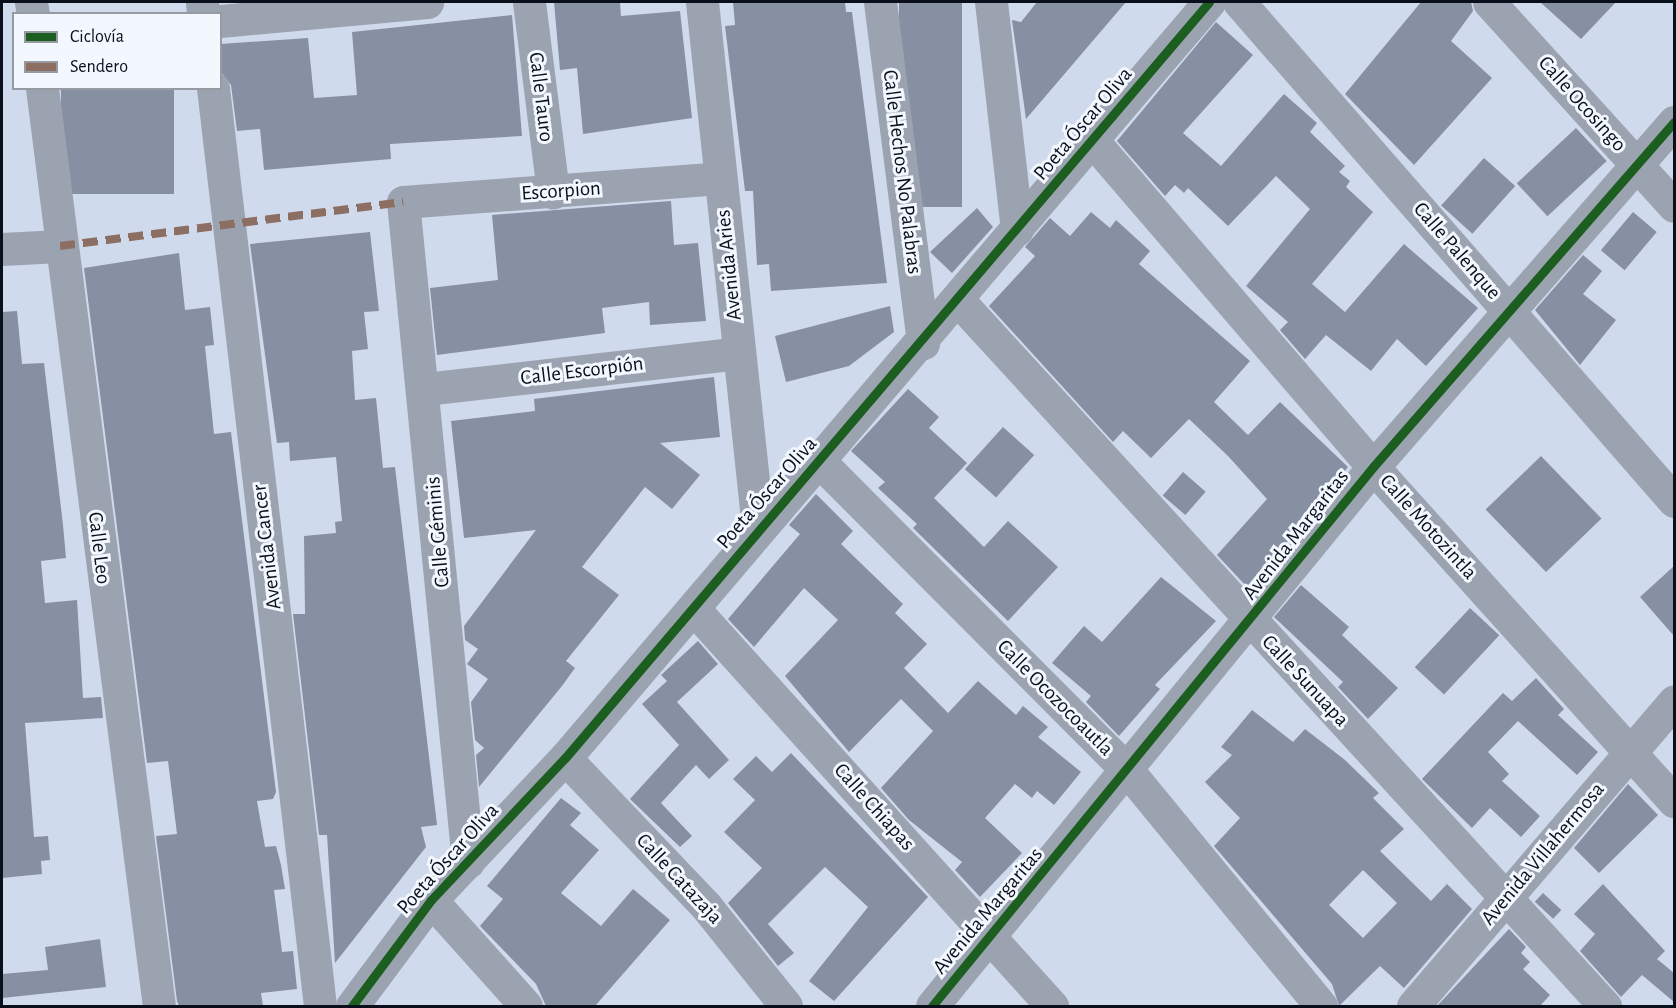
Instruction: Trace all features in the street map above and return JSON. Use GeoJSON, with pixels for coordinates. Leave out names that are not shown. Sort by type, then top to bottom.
{"type":"FeatureCollection","features":[{"type":"Feature","properties":{"kind":"street"},"geometry":{"type":"LineString","coordinates":[[222,21],[369,5],[427,2]]}},
{"type":"Feature","properties":{"kind":"street","name":"Calle Tauro"},"geometry":{"type":"LineString","coordinates":[[528,2],[553,192]]}},
{"type":"Feature","properties":{"kind":"street","name":"Avenida Aries"},"geometry":{"type":"LineString","coordinates":[[702,2],[758,528]]}},
{"type":"Feature","properties":{"kind":"street","name":"Calle Hechos No Palabras"},"geometry":{"type":"LineString","coordinates":[[880,2],[923,343]]}},
{"type":"Feature","properties":{"kind":"street"},"geometry":{"type":"LineString","coordinates":[[991,2],[1017,230]]}},
{"type":"Feature","properties":{"kind":"street","name":"Poeta Óscar Oliva"},"geometry":{"type":"LineString","coordinates":[[352,1006],[431,900],[565,758],[694,609],[758,528],[923,343],[1209,2]]}},
{"type":"Feature","properties":{"kind":"street","name":"Calle Palenque"},"geometry":{"type":"LineString","coordinates":[[1239,2],[1674,501]]}},
{"type":"Feature","properties":{"kind":"street","name":"Calle Ocosingo"},"geometry":{"type":"LineString","coordinates":[[1489,2],[1674,206]]}},
{"type":"Feature","properties":{"kind":"street","name":"Calle Leo"},"geometry":{"type":"LineString","coordinates":[[42,90],[60,246],[159,1006]]}},
{"type":"Feature","properties":{"kind":"street","name":"Avenida Cancer"},"geometry":{"type":"LineString","coordinates":[[213,90],[320,1006]]}},
{"type":"Feature","properties":{"kind":"street","name":"Avenida Margaritas"},"geometry":{"type":"LineString","coordinates":[[932,1006],[1251,622],[1373,466],[1512,314],[1674,122]]}},
{"type":"Feature","properties":{"kind":"street","name":"Calle Motozintla"},"geometry":{"type":"LineString","coordinates":[[1092,140],[1373,466],[1674,801]]}},
{"type":"Feature","properties":{"kind":"street","name":"Escorpion"},"geometry":{"type":"LineString","coordinates":[[403,202],[720,178]]}},
{"type":"Feature","properties":{"kind":"street","name":"Calle Géminis"},"geometry":{"type":"LineString","coordinates":[[403,202],[425,389],[468,862]]}},
{"type":"Feature","properties":{"kind":"street"},"geometry":{"type":"LineString","coordinates":[[2,249],[60,246]]}},
{"type":"Feature","properties":{"kind":"street","name":"Calle Sunuapa"},"geometry":{"type":"LineString","coordinates":[[958,300],[1605,1006]]}},
{"type":"Feature","properties":{"kind":"street","name":"Calle Escorpión"},"geometry":{"type":"LineString","coordinates":[[425,389],[739,353]]}},
{"type":"Feature","properties":{"kind":"street","name":"Calle Ocozocoautla"},"geometry":{"type":"LineString","coordinates":[[819,461],[1128,771],[1321,1006]]}},
{"type":"Feature","properties":{"kind":"street","name":"Calle Chiapas"},"geometry":{"type":"LineString","coordinates":[[694,609],[991,935],[1052,1006]]}},
{"type":"Feature","properties":{"kind":"street","name":"Avenida Villahermosa"},"geometry":{"type":"LineString","coordinates":[[1413,1006],[1507,898],[1630,750],[1674,702]]}},
{"type":"Feature","properties":{"kind":"street","name":"Calle Catazaja"},"geometry":{"type":"LineString","coordinates":[[565,758],[706,906],[786,1006]]}},
{"type":"Feature","properties":{"kind":"street"},"geometry":{"type":"LineString","coordinates":[[431,900],[526,1006]]}},
{"type":"Feature","properties":{"kind":"building"},"geometry":{"type":"Polygon","coordinates":[[[554,2],[620,2],[621,16],[680,11],[692,118],[583,134],[577,68],[560,70],[554,2]]]}},
{"type":"Feature","properties":{"kind":"building"},"geometry":{"type":"Polygon","coordinates":[[[733,2],[845,2],[846,12],[852,12],[887,283],[771,291],[769,264],[757,265],[753,191],[745,191],[725,26],[735,25],[733,2]]]}},
{"type":"Feature","properties":{"kind":"building"},"geometry":{"type":"Polygon","coordinates":[[[899,2],[962,2],[962,207],[899,207],[899,2]]]}},
{"type":"Feature","properties":{"kind":"building"},"geometry":{"type":"Polygon","coordinates":[[[1037,2],[1126,2],[1026,119],[1012,20],[1021,22],[1037,2]]]}},
{"type":"Feature","properties":{"kind":"building"},"geometry":{"type":"Polygon","coordinates":[[[1421,2],[1471,2],[1473,11],[1451,41],[1492,78],[1414,165],[1345,94],[1421,2]]]}},
{"type":"Feature","properties":{"kind":"building"},"geometry":{"type":"Polygon","coordinates":[[[1540,2],[1616,2],[1581,39],[1540,2]]]}},
{"type":"Feature","properties":{"kind":"building"},"geometry":{"type":"Polygon","coordinates":[[[512,15],[522,136],[390,144],[391,159],[264,170],[260,129],[237,131],[231,85],[222,74],[222,44],[308,38],[314,98],[357,95],[352,32],[512,15]]]}},
{"type":"Feature","properties":{"kind":"building"},"geometry":{"type":"Polygon","coordinates":[[[1216,22],[1253,55],[1183,133],[1221,166],[1284,94],[1317,123],[1310,132],[1345,166],[1339,172],[1350,181],[1346,187],[1373,212],[1312,284],[1345,312],[1404,244],[1478,308],[1426,366],[1397,339],[1371,371],[1326,335],[1305,359],[1280,330],[1288,322],[1246,286],[1310,209],[1276,176],[1228,226],[1188,188],[1184,193],[1175,185],[1165,196],[1117,141],[1216,22]]]}},
{"type":"Feature","properties":{"kind":"building"},"geometry":{"type":"Polygon","coordinates":[[[61,90],[174,90],[174,194],[61,194],[61,90]]]}},
{"type":"Feature","properties":{"kind":"building"},"geometry":{"type":"Polygon","coordinates":[[[1576,128],[1607,161],[1547,216],[1517,183],[1576,128]]]}},
{"type":"Feature","properties":{"kind":"building"},"geometry":{"type":"Polygon","coordinates":[[[1484,158],[1515,186],[1472,234],[1441,206],[1484,158]]]}},
{"type":"Feature","properties":{"kind":"building"},"geometry":{"type":"Polygon","coordinates":[[[671,201],[674,245],[698,243],[706,321],[650,325],[649,302],[602,308],[605,333],[437,355],[430,288],[498,280],[492,215],[671,201]]]}},
{"type":"Feature","properties":{"kind":"building"},"geometry":{"type":"Polygon","coordinates":[[[977,208],[993,227],[952,273],[930,252],[977,208]]]}},
{"type":"Feature","properties":{"kind":"building"},"geometry":{"type":"Polygon","coordinates":[[[1091,212],[1110,228],[1116,220],[1150,251],[1139,264],[1250,361],[1214,402],[1248,435],[1280,402],[1348,467],[1249,589],[1217,555],[1267,499],[1228,456],[1189,419],[1151,458],[1123,431],[1113,442],[989,306],[1035,256],[1025,247],[1050,218],[1070,236],[1091,212]]]}},
{"type":"Feature","properties":{"kind":"building"},"geometry":{"type":"Polygon","coordinates":[[[1633,212],[1657,232],[1625,270],[1601,250],[1633,212]]]}},
{"type":"Feature","properties":{"kind":"building"},"geometry":{"type":"Polygon","coordinates":[[[370,232],[379,311],[364,312],[368,349],[352,351],[355,400],[376,398],[383,468],[395,467],[437,825],[421,827],[426,847],[335,963],[327,835],[319,835],[293,614],[305,614],[304,536],[336,533],[335,522],[342,521],[336,457],[290,461],[289,442],[277,443],[250,244],[370,232]]]}},
{"type":"Feature","properties":{"kind":"building"},"geometry":{"type":"Polygon","coordinates":[[[179,253],[185,310],[210,307],[214,345],[205,346],[214,434],[231,432],[276,792],[273,799],[257,801],[265,847],[276,846],[281,865],[285,889],[274,890],[282,952],[293,951],[297,989],[261,993],[263,1006],[179,1006],[177,1001],[156,836],[177,834],[168,761],[147,763],[84,268],[179,253]]]}},
{"type":"Feature","properties":{"kind":"building"},"geometry":{"type":"Polygon","coordinates":[[[1583,255],[1602,271],[1583,294],[1616,320],[1580,365],[1535,310],[1583,255]]]}},
{"type":"Feature","properties":{"kind":"building"},"geometry":{"type":"Polygon","coordinates":[[[890,306],[894,332],[849,366],[786,382],[775,336],[890,306]]]}},
{"type":"Feature","properties":{"kind":"building"},"geometry":{"type":"Polygon","coordinates":[[[17,311],[22,364],[44,363],[63,525],[66,558],[41,561],[45,603],[77,600],[83,698],[101,697],[103,718],[25,723],[34,837],[48,836],[50,860],[41,861],[42,874],[2,878],[2,312],[17,311]]]}},
{"type":"Feature","properties":{"kind":"building"},"geometry":{"type":"Polygon","coordinates":[[[714,377],[720,437],[660,443],[700,475],[672,509],[645,487],[582,567],[619,595],[566,661],[575,668],[562,686],[479,787],[476,755],[484,748],[475,740],[471,702],[488,679],[467,664],[478,649],[465,640],[464,626],[536,530],[464,538],[451,421],[535,411],[534,399],[714,377]]]}},
{"type":"Feature","properties":{"kind":"building"},"geometry":{"type":"Polygon","coordinates":[[[908,389],[939,417],[929,428],[967,463],[934,498],[984,547],[1008,521],[1058,567],[1008,621],[913,528],[917,524],[878,488],[885,482],[851,451],[908,389]]]}},
{"type":"Feature","properties":{"kind":"building"},"geometry":{"type":"Polygon","coordinates":[[[1003,427],[1034,455],[996,497],[965,469],[1003,427]]]}},
{"type":"Feature","properties":{"kind":"building"},"geometry":{"type":"Polygon","coordinates":[[[1541,456],[1601,519],[1546,572],[1486,509],[1541,456]]]}},
{"type":"Feature","properties":{"kind":"building"},"geometry":{"type":"Polygon","coordinates":[[[1183,472],[1206,492],[1185,515],[1163,495],[1183,472]]]}},
{"type":"Feature","properties":{"kind":"building"},"geometry":{"type":"Polygon","coordinates":[[[816,494],[853,531],[841,544],[903,604],[895,613],[927,644],[904,668],[948,713],[978,681],[1016,715],[1023,706],[1048,727],[1038,737],[1081,772],[1054,805],[1037,791],[1032,798],[1015,784],[985,818],[1022,853],[980,897],[955,870],[962,862],[909,820],[881,788],[933,731],[901,699],[849,752],[785,676],[838,620],[804,588],[754,647],[728,619],[800,534],[789,525],[816,494]]]}},
{"type":"Feature","properties":{"kind":"building"},"geometry":{"type":"Polygon","coordinates":[[[1674,566],[1674,636],[1640,597],[1674,566]]]}},
{"type":"Feature","properties":{"kind":"building"},"geometry":{"type":"Polygon","coordinates":[[[1161,577],[1216,621],[1155,685],[1160,689],[1119,736],[1086,702],[1091,696],[1052,663],[1084,626],[1102,642],[1161,577]]]}},
{"type":"Feature","properties":{"kind":"building"},"geometry":{"type":"Polygon","coordinates":[[[1301,585],[1349,627],[1342,635],[1398,688],[1368,719],[1338,687],[1343,682],[1274,617],[1301,585]]]}},
{"type":"Feature","properties":{"kind":"building"},"geometry":{"type":"Polygon","coordinates":[[[1470,608],[1499,635],[1444,695],[1415,667],[1470,608]]]}},
{"type":"Feature","properties":{"kind":"building"},"geometry":{"type":"Polygon","coordinates":[[[698,641],[718,664],[677,702],[729,760],[709,779],[696,765],[661,803],[692,836],[680,847],[630,799],[679,745],[642,704],[667,681],[661,675],[698,641]]]}},
{"type":"Feature","properties":{"kind":"building"},"geometry":{"type":"Polygon","coordinates":[[[1536,678],[1564,709],[1558,715],[1598,752],[1577,775],[1518,721],[1488,752],[1509,774],[1502,781],[1540,816],[1521,837],[1490,808],[1472,828],[1422,779],[1503,693],[1512,701],[1536,678]]]}},
{"type":"Feature","properties":{"kind":"building"},"geometry":{"type":"Polygon","coordinates":[[[1252,710],[1293,742],[1305,729],[1345,760],[1379,793],[1373,798],[1404,829],[1380,851],[1431,901],[1447,884],[1472,909],[1404,988],[1380,966],[1339,1006],[1332,984],[1214,846],[1240,818],[1205,782],[1232,755],[1221,747],[1252,710]],[[1363,870],[1329,905],[1363,938],[1397,903],[1363,870]]]}},
{"type":"Feature","properties":{"kind":"building"},"geometry":{"type":"Polygon","coordinates":[[[791,753],[928,897],[834,1001],[809,981],[868,907],[825,867],[768,924],[794,953],[778,966],[728,903],[762,868],[724,832],[755,800],[733,779],[756,756],[772,772],[791,753]]]}},
{"type":"Feature","properties":{"kind":"building"},"geometry":{"type":"Polygon","coordinates":[[[1628,784],[1658,815],[1599,873],[1574,848],[1628,784]]]}},
{"type":"Feature","properties":{"kind":"building"},"geometry":{"type":"Polygon","coordinates":[[[561,798],[581,813],[570,825],[599,850],[561,893],[601,926],[633,889],[670,920],[595,1006],[546,1006],[536,984],[480,926],[503,899],[487,886],[561,798]]]}},
{"type":"Feature","properties":{"kind":"building"},"geometry":{"type":"Polygon","coordinates":[[[1603,884],[1665,951],[1657,959],[1674,973],[1674,1002],[1642,975],[1621,997],[1580,951],[1595,934],[1574,914],[1603,884]]]}},
{"type":"Feature","properties":{"kind":"building"},"geometry":{"type":"Polygon","coordinates":[[[1543,893],[1561,910],[1553,919],[1535,902],[1543,893]]]}},
{"type":"Feature","properties":{"kind":"building"},"geometry":{"type":"Polygon","coordinates":[[[1509,929],[1526,947],[1521,953],[1530,962],[1523,969],[1550,995],[1540,1006],[1437,1006],[1509,929]]]}},
{"type":"Feature","properties":{"kind":"building"},"geometry":{"type":"Polygon","coordinates":[[[100,939],[106,987],[2,998],[2,974],[48,970],[45,947],[100,939]]]}},
{"type":"Feature","properties":{"kind":"marked path"},"geometry":{"type":"LineString","coordinates":[[60,246],[403,202]]}},
{"type":"Feature","properties":{"kind":"cycle path"},"geometry":{"type":"LineString","coordinates":[[352,1006],[431,900],[565,758],[1209,2]]}},
{"type":"Feature","properties":{"kind":"cycle path"},"geometry":{"type":"LineString","coordinates":[[932,1006],[1373,467],[1674,122]]}}]}
